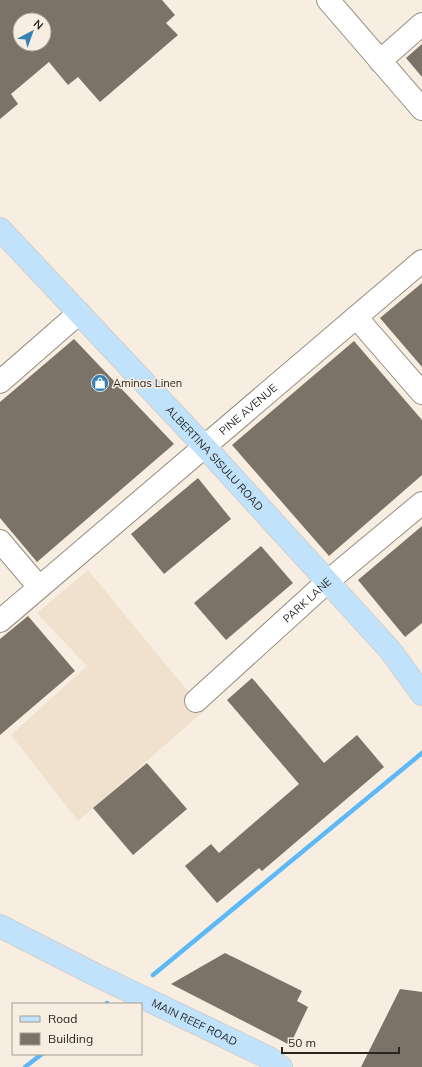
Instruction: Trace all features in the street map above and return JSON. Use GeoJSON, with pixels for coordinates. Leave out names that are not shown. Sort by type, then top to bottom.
{"type":"FeatureCollection","features":[{"type":"Feature","properties":{"kind":"main road","name":"ALBERTINA SISULU ROAD"},"geometry":{"type":"LineString","coordinates":[[0,230],[204,446],[390,650],[422,694]]}},
{"type":"Feature","properties":{"kind":"main road","name":"MAIN REEF ROAD"},"geometry":{"type":"LineString","coordinates":[[0,926],[272,1064]]}},
{"type":"Feature","properties":{"kind":"street"},"geometry":{"type":"LineString","coordinates":[[328,0],[422,109]]}},
{"type":"Feature","properties":{"kind":"street"},"geometry":{"type":"LineString","coordinates":[[380,61],[422,24]]}},
{"type":"Feature","properties":{"kind":"street","name":"PINE AVENUE"},"geometry":{"type":"LineString","coordinates":[[0,621],[422,261]]}},
{"type":"Feature","properties":{"kind":"street"},"geometry":{"type":"LineString","coordinates":[[0,382],[79,313]]}},
{"type":"Feature","properties":{"kind":"street"},"geometry":{"type":"LineString","coordinates":[[356,317],[422,393]]}},
{"type":"Feature","properties":{"kind":"street","name":"PARK LANE"},"geometry":{"type":"LineString","coordinates":[[196,701],[327,582],[422,503]]}},
{"type":"Feature","properties":{"kind":"street"},"geometry":{"type":"LineString","coordinates":[[0,541],[39,587]]}},
{"type":"Feature","properties":{"kind":"shaded area"},"geometry":{"type":"Polygon","coordinates":[[[88,570],[204,711],[78,821],[11,735],[87,666],[37,613],[88,570]]]}},
{"type":"Feature","properties":{"kind":"building"},"geometry":{"type":"Polygon","coordinates":[[[0,0],[162,0],[175,15],[166,23],[178,35],[100,102],[78,77],[68,85],[49,62],[11,94],[18,104],[0,119],[0,0]]]}},
{"type":"Feature","properties":{"kind":"building"},"geometry":{"type":"Polygon","coordinates":[[[422,44],[422,77],[406,58],[422,44]]]}},
{"type":"Feature","properties":{"kind":"building"},"geometry":{"type":"Polygon","coordinates":[[[422,283],[422,367],[380,318],[422,283]]]}},
{"type":"Feature","properties":{"kind":"building"},"geometry":{"type":"Polygon","coordinates":[[[74,339],[174,444],[37,562],[0,518],[0,402],[74,339]]]}},
{"type":"Feature","properties":{"kind":"building"},"geometry":{"type":"Polygon","coordinates":[[[354,341],[422,420],[422,475],[329,556],[232,445],[354,341]]]}},
{"type":"Feature","properties":{"kind":"building"},"geometry":{"type":"Polygon","coordinates":[[[198,478],[231,519],[164,574],[131,534],[198,478]]]}},
{"type":"Feature","properties":{"kind":"building"},"geometry":{"type":"Polygon","coordinates":[[[422,526],[422,623],[405,637],[358,580],[422,526]]]}},
{"type":"Feature","properties":{"kind":"building"},"geometry":{"type":"Polygon","coordinates":[[[261,546],[293,583],[226,640],[194,603],[261,546]]]}},
{"type":"Feature","properties":{"kind":"building"},"geometry":{"type":"Polygon","coordinates":[[[28,616],[75,671],[0,735],[0,639],[28,616]]]}},
{"type":"Feature","properties":{"kind":"building"},"geometry":{"type":"Polygon","coordinates":[[[252,678],[324,763],[357,735],[384,767],[262,871],[259,868],[217,903],[185,866],[211,844],[219,853],[299,784],[227,700],[252,678]]]}},
{"type":"Feature","properties":{"kind":"building"},"geometry":{"type":"Polygon","coordinates":[[[147,763],[187,809],[133,855],[93,808],[147,763]]]}},
{"type":"Feature","properties":{"kind":"building"},"geometry":{"type":"Polygon","coordinates":[[[225,953],[302,991],[297,1001],[308,1007],[290,1045],[171,984],[225,953]]]}},
{"type":"Feature","properties":{"kind":"building"},"geometry":{"type":"Polygon","coordinates":[[[400,989],[422,992],[422,1067],[361,1067],[400,989]]]}},
{"type":"Feature","properties":{"kind":"waterway"},"geometry":{"type":"LineString","coordinates":[[153,975],[422,753]]}},
{"type":"Feature","properties":{"kind":"waterway"},"geometry":{"type":"LineString","coordinates":[[25,1067],[41,1055]]}},
{"type":"Feature","properties":{"kind":"place","name":"Aminas Linen"},"geometry":{"type":"Point","coordinates":[100,383]}}]}
